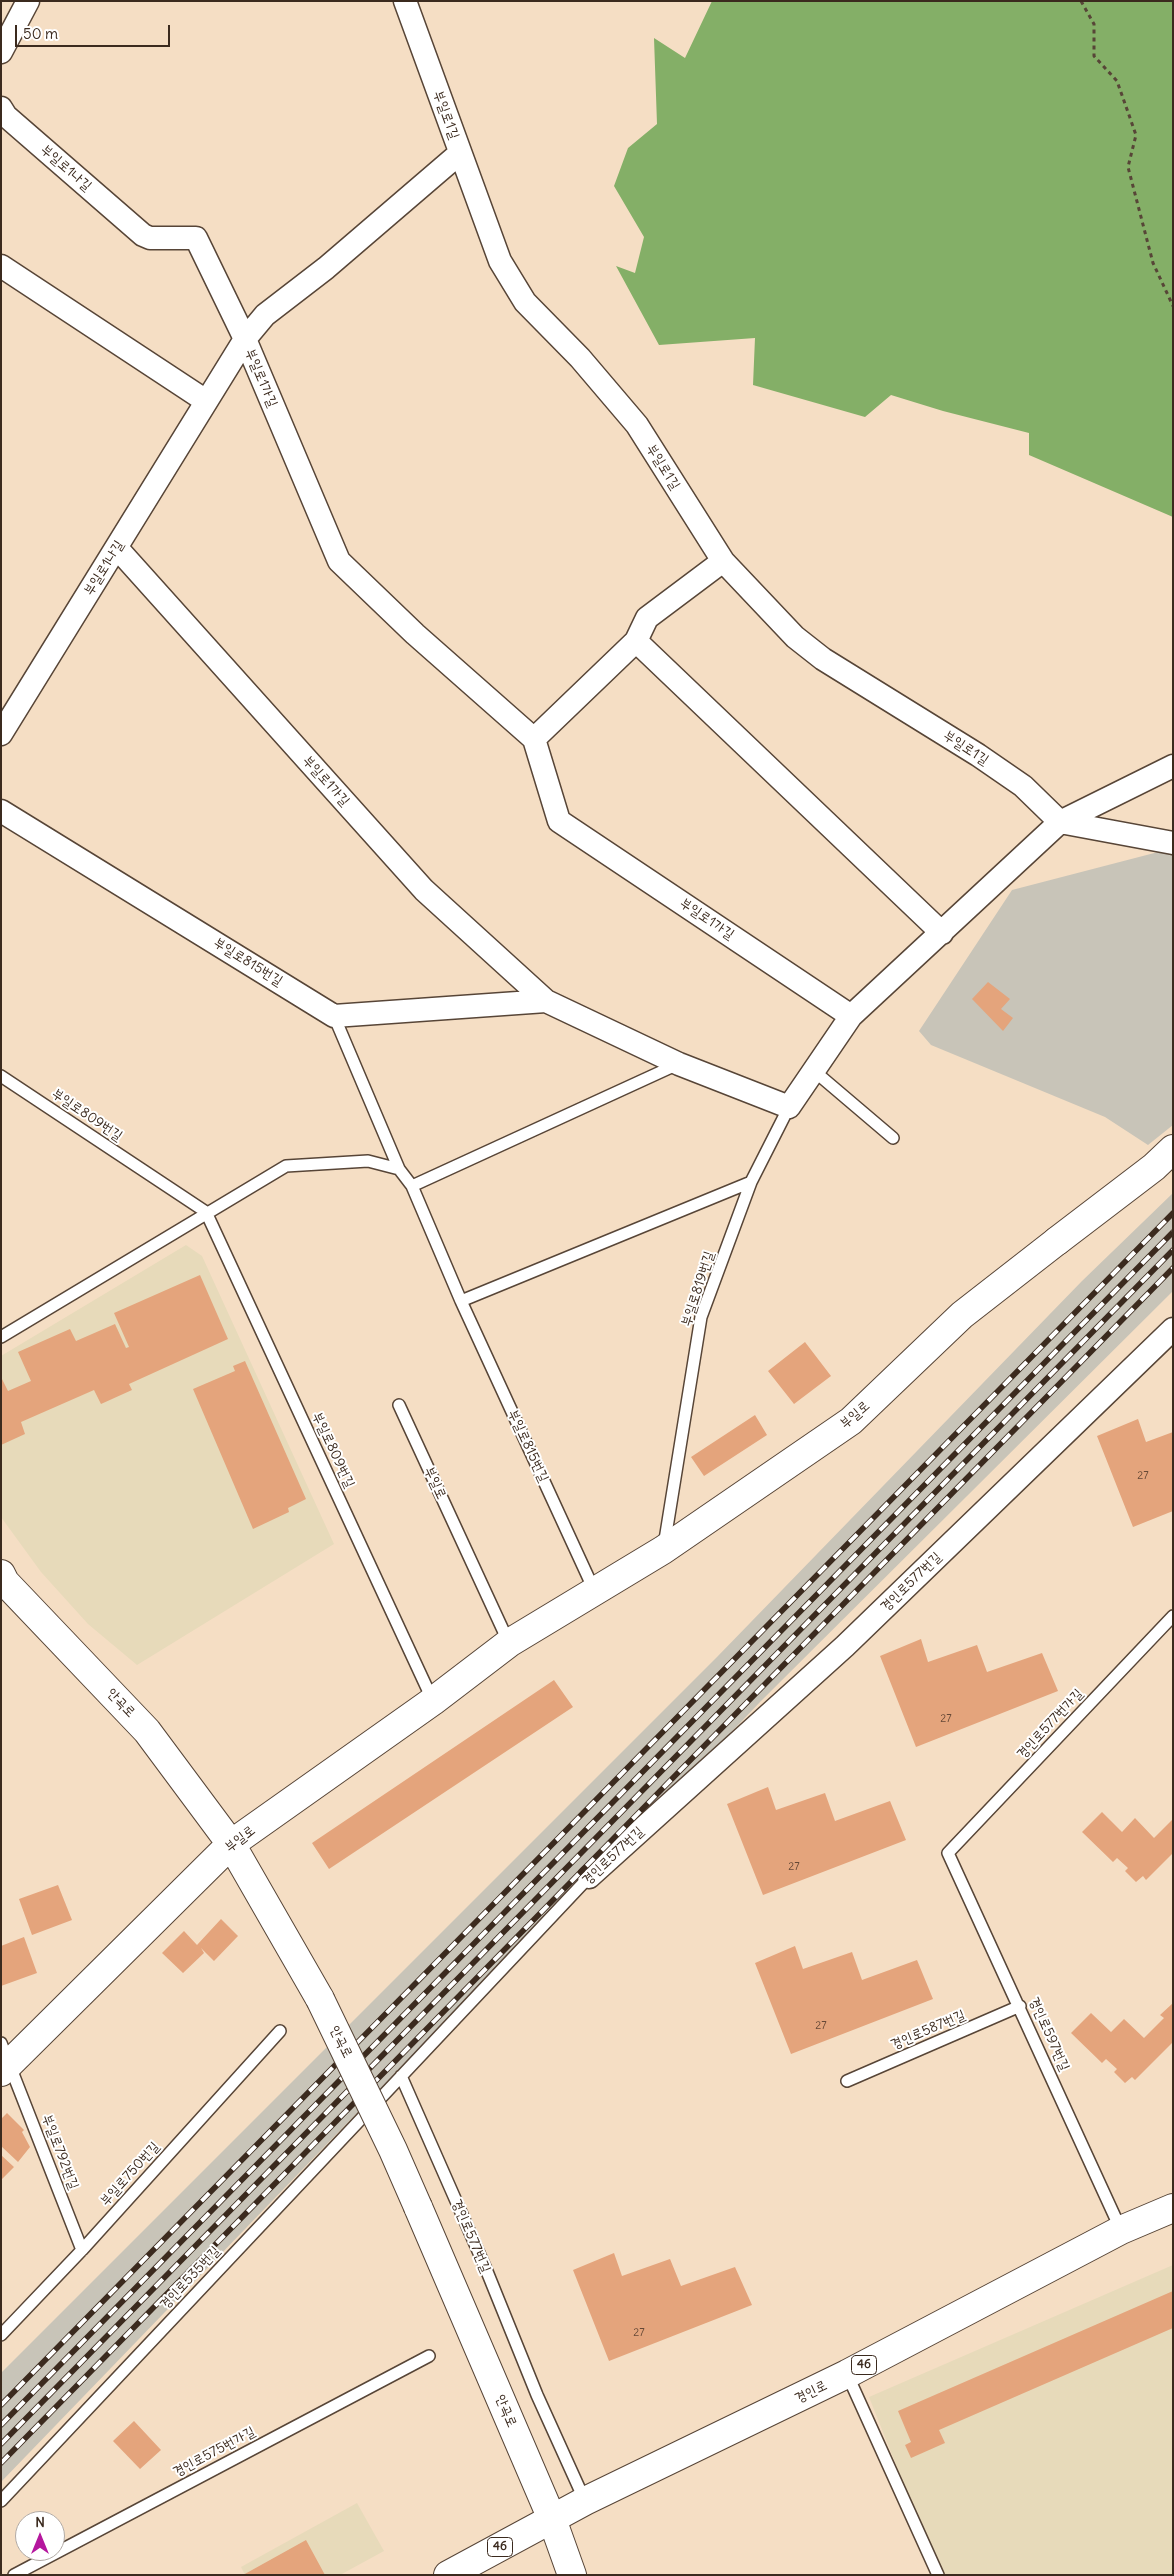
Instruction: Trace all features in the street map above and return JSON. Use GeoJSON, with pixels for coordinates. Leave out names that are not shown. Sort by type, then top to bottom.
{"type":"FeatureCollection","features":[{"type":"Feature","properties":{"kind":"street"},"geometry":{"type":"LineString","coordinates":[[1,52],[28,1]]}},
{"type":"Feature","properties":{"kind":"street","name":"부일로1길"},"geometry":{"type":"LineString","coordinates":[[405,1],[500,262],[525,302],[580,358],[637,425],[723,561],[796,637],[823,659],[978,755],[1023,786],[1060,822]]}},
{"type":"Feature","properties":{"kind":"street","name":"부일로1나길"},"geometry":{"type":"LineString","coordinates":[[1,108],[6,116],[143,235],[150,238],[196,238],[244,339]]}},
{"type":"Feature","properties":{"kind":"street","name":"부일로1나길"},"geometry":{"type":"LineString","coordinates":[[1,734],[244,339],[265,316],[326,268],[460,153]]}},
{"type":"Feature","properties":{"kind":"street"},"geometry":{"type":"LineString","coordinates":[[1,266],[206,401]]}},
{"type":"Feature","properties":{"kind":"street","name":"부일로1가길"},"geometry":{"type":"LineString","coordinates":[[244,339],[339,560],[415,634],[534,739],[559,821],[851,1016]]}},
{"type":"Feature","properties":{"kind":"street","name":"부일로1가길"},"geometry":{"type":"LineString","coordinates":[[117,548],[424,890],[546,1001],[679,1064],[789,1107]]}},
{"type":"Feature","properties":{"kind":"street"},"geometry":{"type":"LineString","coordinates":[[534,739],[636,641],[647,618],[723,561]]}},
{"type":"Feature","properties":{"kind":"street"},"geometry":{"type":"LineString","coordinates":[[636,641],[942,933]]}},
{"type":"Feature","properties":{"kind":"street"},"geometry":{"type":"LineString","coordinates":[[789,1107],[851,1016],[1060,822],[1173,766]]}},
{"type":"Feature","properties":{"kind":"street","name":"부일로815번길"},"geometry":{"type":"LineString","coordinates":[[1,811],[334,1016]]}},
{"type":"Feature","properties":{"kind":"street"},"geometry":{"type":"LineString","coordinates":[[1060,822],[1173,843]]}},
{"type":"Feature","properties":{"kind":"street","name":"부일로1가길"},"geometry":{"type":"LineString","coordinates":[[334,1016],[546,1001]]}},
{"type":"Feature","properties":{"kind":"street","name":"부일로"},"geometry":{"type":"LineString","coordinates":[[4,2060],[231,1844],[433,1701],[509,1643],[663,1550],[851,1421],[962,1315],[1154,1167],[1173,1149]]}},
{"type":"Feature","properties":{"kind":"street","name":"경인로577번길"},"geometry":{"type":"LineString","coordinates":[[589,1877],[845,1646],[1173,1329]]}},
{"type":"Feature","properties":{"kind":"street","name":"안곡로"},"geometry":{"type":"LineString","coordinates":[[2,1580],[147,1731],[231,1844],[320,2000],[393,2150],[552,2518],[572,2575]]}},
{"type":"Feature","properties":{"kind":"street","name":"경인로"},"geometry":{"type":"LineString","coordinates":[[448,2575],[585,2501],[847,2374],[1121,2230],[1173,2208]]}},
{"type":"Feature","properties":{"kind":"lane","name":"부일로815번길"},"geometry":{"type":"LineString","coordinates":[[334,1016],[400,1169],[412,1186],[461,1301],[595,1592]]}},
{"type":"Feature","properties":{"kind":"lane"},"geometry":{"type":"LineString","coordinates":[[412,1186],[679,1064]]}},
{"type":"Feature","properties":{"kind":"lane"},"geometry":{"type":"LineString","coordinates":[[813,1070],[893,1138]]}},
{"type":"Feature","properties":{"kind":"lane","name":"부일로809번길"},"geometry":{"type":"LineString","coordinates":[[1,1076],[206,1212],[433,1701]]}},
{"type":"Feature","properties":{"kind":"lane","name":"부일로819번길"},"geometry":{"type":"LineString","coordinates":[[663,1550],[701,1317],[751,1182],[789,1107]]}},
{"type":"Feature","properties":{"kind":"lane"},"geometry":{"type":"LineString","coordinates":[[1,1337],[206,1212],[286,1166],[368,1161],[400,1169]]}},
{"type":"Feature","properties":{"kind":"lane"},"geometry":{"type":"LineString","coordinates":[[461,1301],[751,1182]]}},
{"type":"Feature","properties":{"kind":"lane","name":"부일로"},"geometry":{"type":"LineString","coordinates":[[399,1405],[509,1643]]}},
{"type":"Feature","properties":{"kind":"lane","name":"경인로577번가길"},"geometry":{"type":"LineString","coordinates":[[948,1852],[1173,1616]]}},
{"type":"Feature","properties":{"kind":"lane","name":"경인로597번길"},"geometry":{"type":"LineString","coordinates":[[948,1852],[1121,2230]]}},
{"type":"Feature","properties":{"kind":"lane","name":"경인로577번길"},"geometry":{"type":"LineString","coordinates":[[585,2501],[537,2395],[486,2269],[401,2076],[589,1877]]}},
{"type":"Feature","properties":{"kind":"lane","name":"경인로587번길"},"geometry":{"type":"LineString","coordinates":[[847,2081],[1020,2006]]}},
{"type":"Feature","properties":{"kind":"lane","name":"부일로750번길"},"geometry":{"type":"LineString","coordinates":[[1,2335],[82,2250],[280,2031]]}},
{"type":"Feature","properties":{"kind":"lane","name":"부일로792번길"},"geometry":{"type":"LineString","coordinates":[[4,2060],[82,2250]]}},
{"type":"Feature","properties":{"kind":"lane","name":"경인로535번길"},"geometry":{"type":"LineString","coordinates":[[1,2501],[401,2076]]}},
{"type":"Feature","properties":{"kind":"lane","name":"경인로575번가길"},"geometry":{"type":"LineString","coordinates":[[14,2575],[429,2356]]}},
{"type":"Feature","properties":{"kind":"lane"},"geometry":{"type":"LineString","coordinates":[[847,2374],[938,2575]]}},
{"type":"Feature","properties":{"kind":"path"},"geometry":{"type":"LineString","coordinates":[[1081,1],[1094,24],[1094,56],[1117,82],[1136,135],[1128,167],[1153,263],[1173,306]]}},
{"type":"Feature","properties":{"kind":"shaded area"},"geometry":{"type":"Polygon","coordinates":[[[1162,851],[1173,855],[1173,1125],[1148,1145],[1105,1117],[931,1045],[919,1031],[1012,890],[1162,851]]]}},
{"type":"Feature","properties":{"kind":"shaded area"},"geometry":{"type":"Polygon","coordinates":[[[1173,1193],[1173,1291],[761,1701],[488,1987],[355,2115],[1,2482],[1,2373],[717,1657],[1082,1281],[1173,1193]]]}},
{"type":"Feature","properties":{"kind":"shaded area"},"geometry":{"type":"Polygon","coordinates":[[[186,1245],[202,1256],[334,1544],[137,1665],[88,1624],[41,1572],[1,1517],[1,1356],[186,1245]]]}},
{"type":"Feature","properties":{"kind":"shaded area"},"geometry":{"type":"Polygon","coordinates":[[[1173,2265],[1173,2575],[940,2575],[869,2397],[1173,2265]]]}},
{"type":"Feature","properties":{"kind":"shaded area"},"geometry":{"type":"Polygon","coordinates":[[[357,2503],[384,2551],[340,2575],[245,2575],[241,2567],[357,2503]]]}},
{"type":"Feature","properties":{"kind":"green space"},"geometry":{"type":"Polygon","coordinates":[[[712,1],[1173,1],[1173,517],[1029,455],[1029,433],[943,411],[891,395],[865,417],[753,385],[755,338],[659,345],[616,266],[635,273],[644,237],[614,186],[628,148],[657,124],[654,38],[685,58],[712,1]]]}},
{"type":"Feature","properties":{"kind":"building"},"geometry":{"type":"Polygon","coordinates":[[[988,982],[1010,999],[1001,1009],[1013,1018],[1003,1031],[972,999],[988,982]]]}},
{"type":"Feature","properties":{"kind":"building"},"geometry":{"type":"Polygon","coordinates":[[[200,1275],[228,1339],[129,1384],[132,1390],[101,1404],[94,1390],[21,1422],[25,1434],[1,1445],[1,1377],[8,1391],[31,1381],[18,1352],[70,1329],[76,1341],[115,1324],[126,1348],[129,1347],[114,1313],[200,1275]]]}},
{"type":"Feature","properties":{"kind":"building"},"geometry":{"type":"Polygon","coordinates":[[[805,1342],[831,1376],[794,1404],[768,1371],[805,1342]]]}},
{"type":"Feature","properties":{"kind":"building"},"geometry":{"type":"Polygon","coordinates":[[[245,1361],[306,1499],[288,1508],[289,1512],[253,1529],[193,1389],[235,1371],[233,1366],[245,1361]]]}},
{"type":"Feature","properties":{"kind":"building"},"geometry":{"type":"Polygon","coordinates":[[[755,1415],[767,1435],[704,1476],[691,1457],[755,1415]]]}},
{"type":"Feature","properties":{"kind":"building"},"geometry":{"type":"Polygon","coordinates":[[[1138,1419],[1146,1442],[1173,1432],[1173,1511],[1133,1527],[1097,1436],[1138,1419]]]}},
{"type":"Feature","properties":{"kind":"building"},"geometry":{"type":"Polygon","coordinates":[[[921,1639],[928,1662],[977,1645],[987,1672],[1042,1653],[1058,1691],[916,1747],[880,1656],[921,1639]]]}},
{"type":"Feature","properties":{"kind":"building"},"geometry":{"type":"Polygon","coordinates":[[[554,1680],[573,1707],[329,1869],[312,1843],[554,1680]]]}},
{"type":"Feature","properties":{"kind":"building"},"geometry":{"type":"Polygon","coordinates":[[[768,1787],[776,1810],[825,1793],[835,1821],[890,1801],[906,1840],[763,1895],[727,1804],[768,1787]]]}},
{"type":"Feature","properties":{"kind":"building"},"geometry":{"type":"Polygon","coordinates":[[[1102,1812],[1122,1832],[1135,1818],[1154,1838],[1173,1819],[1173,1853],[1146,1880],[1143,1876],[1136,1882],[1125,1871],[1128,1868],[1117,1858],[1113,1862],[1082,1832],[1102,1812]]]}},
{"type":"Feature","properties":{"kind":"building"},"geometry":{"type":"Polygon","coordinates":[[[58,1885],[72,1920],[32,1935],[19,1899],[58,1885]]]}},
{"type":"Feature","properties":{"kind":"building"},"geometry":{"type":"Polygon","coordinates":[[[221,1919],[238,1936],[214,1961],[201,1948],[204,1953],[183,1973],[162,1953],[184,1931],[197,1945],[221,1919]]]}},
{"type":"Feature","properties":{"kind":"building"},"geometry":{"type":"Polygon","coordinates":[[[24,1937],[37,1973],[1,1986],[1,1946],[24,1937]]]}},
{"type":"Feature","properties":{"kind":"building"},"geometry":{"type":"Polygon","coordinates":[[[795,1946],[803,1969],[852,1952],[862,1980],[917,1960],[933,1999],[791,2054],[755,1963],[795,1946]]]}},
{"type":"Feature","properties":{"kind":"building"},"geometry":{"type":"Polygon","coordinates":[[[1173,2003],[1173,2042],[1135,2080],[1132,2077],[1125,2083],[1114,2072],[1117,2069],[1106,2059],[1102,2063],[1071,2033],[1091,2013],[1111,2032],[1124,2019],[1144,2038],[1164,2018],[1160,2015],[1173,2003]]]}},
{"type":"Feature","properties":{"kind":"building"},"geometry":{"type":"Polygon","coordinates":[[[7,2113],[24,2130],[22,2132],[30,2147],[18,2162],[1,2146],[1,2119],[7,2113]]]}},
{"type":"Feature","properties":{"kind":"building"},"geometry":{"type":"Polygon","coordinates":[[[1,2155],[14,2167],[1,2180],[1,2155]]]}},
{"type":"Feature","properties":{"kind":"building"},"geometry":{"type":"Polygon","coordinates":[[[614,2253],[622,2276],[670,2259],[681,2286],[735,2267],[752,2305],[609,2361],[573,2270],[614,2253]]]}},
{"type":"Feature","properties":{"kind":"building"},"geometry":{"type":"Polygon","coordinates":[[[1173,2291],[1173,2328],[939,2430],[945,2443],[911,2458],[905,2445],[911,2442],[898,2411],[1173,2291]]]}},
{"type":"Feature","properties":{"kind":"building"},"geometry":{"type":"Polygon","coordinates":[[[134,2421],[161,2450],[140,2469],[113,2441],[134,2421]]]}},
{"type":"Feature","properties":{"kind":"building"},"geometry":{"type":"Polygon","coordinates":[[[306,2540],[325,2575],[243,2575],[306,2540]]]}},
{"type":"Feature","properties":{"kind":"railway"},"geometry":{"type":"LineString","coordinates":[[1,2405],[1173,1213]]}},
{"type":"Feature","properties":{"kind":"railway"},"geometry":{"type":"LineString","coordinates":[[1,2425],[1173,1232]]}},
{"type":"Feature","properties":{"kind":"railway"},"geometry":{"type":"LineString","coordinates":[[1,2444],[1173,1250]]}},
{"type":"Feature","properties":{"kind":"railway"},"geometry":{"type":"LineString","coordinates":[[1,2463],[1173,1268]]}}]}
